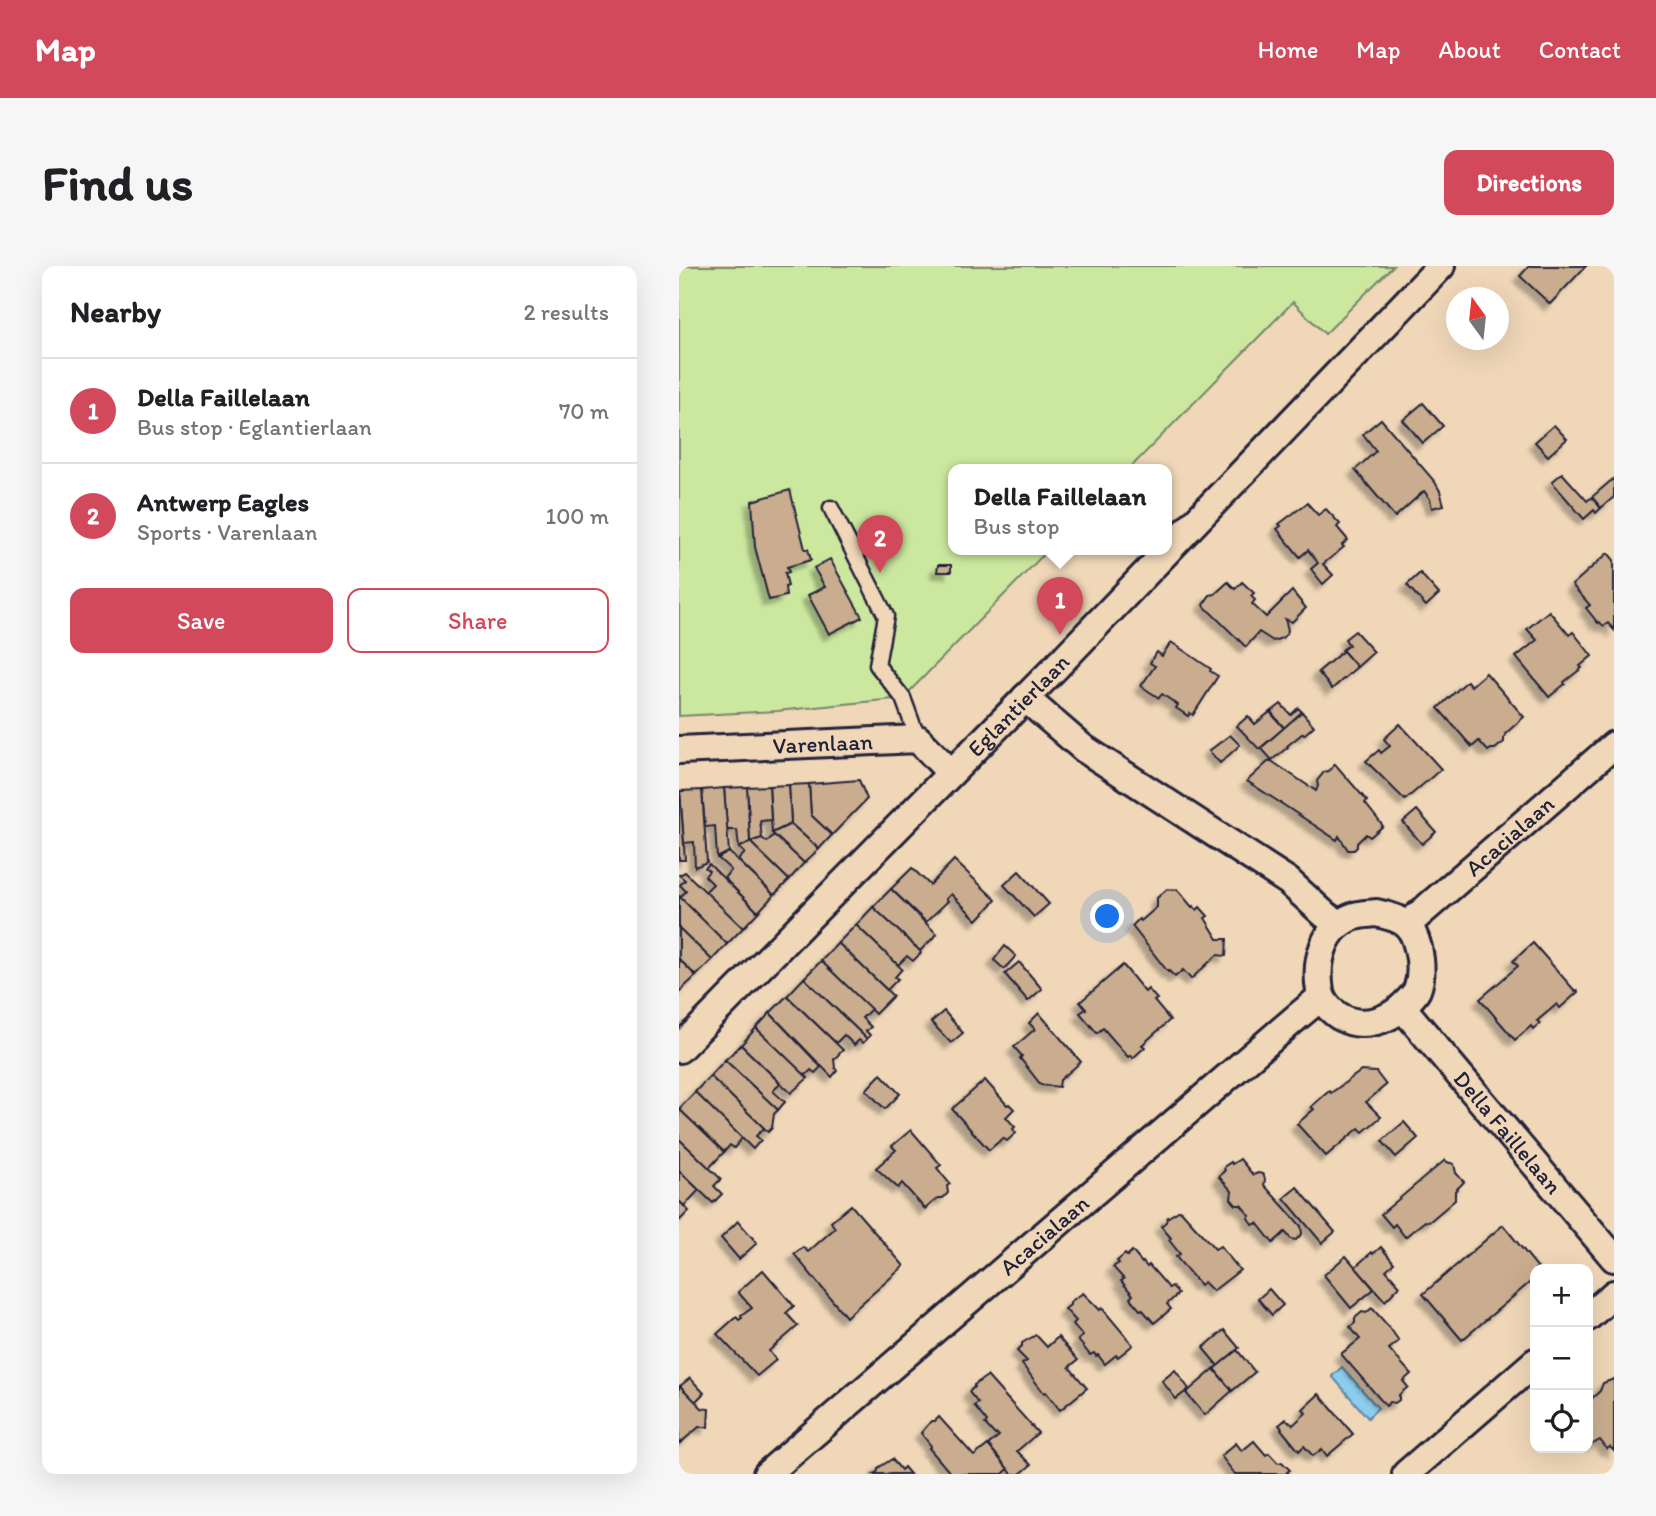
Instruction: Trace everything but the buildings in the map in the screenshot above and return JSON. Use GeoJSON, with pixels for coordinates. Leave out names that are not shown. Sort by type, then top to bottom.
{"type":"FeatureCollection","features":[{"type":"Feature","properties":{"kind":"street","name":"Eglantierlaan"},"geometry":{"type":"LineString","coordinates":[[1172,545],[1441,266]]}},
{"type":"Feature","properties":{"kind":"street","name":"Eglantierlaan"},"geometry":{"type":"LineString","coordinates":[[679,1049],[1163,555]]}},
{"type":"Feature","properties":{"kind":"street"},"geometry":{"type":"LineString","coordinates":[[1025,698],[1083,748],[1288,881],[1338,924]]}},
{"type":"Feature","properties":{"kind":"street"},"geometry":{"type":"LineString","coordinates":[[918,739],[951,773]]}},
{"type":"Feature","properties":{"kind":"street","name":"Varenlaan"},"geometry":{"type":"LineString","coordinates":[[679,750],[918,739]]}},
{"type":"Feature","properties":{"kind":"street","name":"Acacialaan"},"geometry":{"type":"LineString","coordinates":[[1407,925],[1614,745]]}},
{"type":"Feature","properties":{"kind":"street"},"geometry":{"type":"LineString","coordinates":[[1376,913],[1407,925],[1416,938],[1420,974],[1416,991],[1402,1007],[1382,1019],[1359,1023],[1331,1011],[1321,997],[1319,957],[1327,938],[1338,924],[1356,915],[1376,913]]}},
{"type":"Feature","properties":{"kind":"street","name":"Acacialaan"},"geometry":{"type":"LineString","coordinates":[[767,1474],[1321,997]]}},
{"type":"Feature","properties":{"kind":"street","name":"Della Faillelaan"},"geometry":{"type":"LineString","coordinates":[[1402,1007],[1614,1258]]}},
{"type":"Feature","properties":{"kind":"street"},"geometry":{"type":"LineString","coordinates":[[1593,1313],[1614,1294]]}},
{"type":"Feature","properties":{"kind":"street"},"geometry":{"type":"LineString","coordinates":[[1406,1474],[1530,1366]]}},
{"type":"Feature","properties":{"kind":"lane"},"geometry":{"type":"LineString","coordinates":[[831,508],[886,616],[877,665],[903,698],[918,739]]}},
{"type":"Feature","properties":{"kind":"green space"},"geometry":{"type":"Polygon","coordinates":[[[679,266],[1393,266],[1325,334],[1293,302],[1134,464],[948,464],[948,555],[1043,555],[903,698],[777,711],[679,716],[679,266]]]}},
{"type":"Feature","properties":{"kind":"water"},"geometry":{"type":"Polygon","coordinates":[[[1342,1367],[1378,1408],[1368,1418],[1332,1376],[1342,1367]]]}},
{"type":"Feature","properties":{"kind":"place","name":"Antwerp Eagles"},"geometry":{"type":"Point","coordinates":[880,573]}},
{"type":"Feature","properties":{"kind":"place","name":"Della Faillelaan"},"geometry":{"type":"Point","coordinates":[1060,635]}}]}
